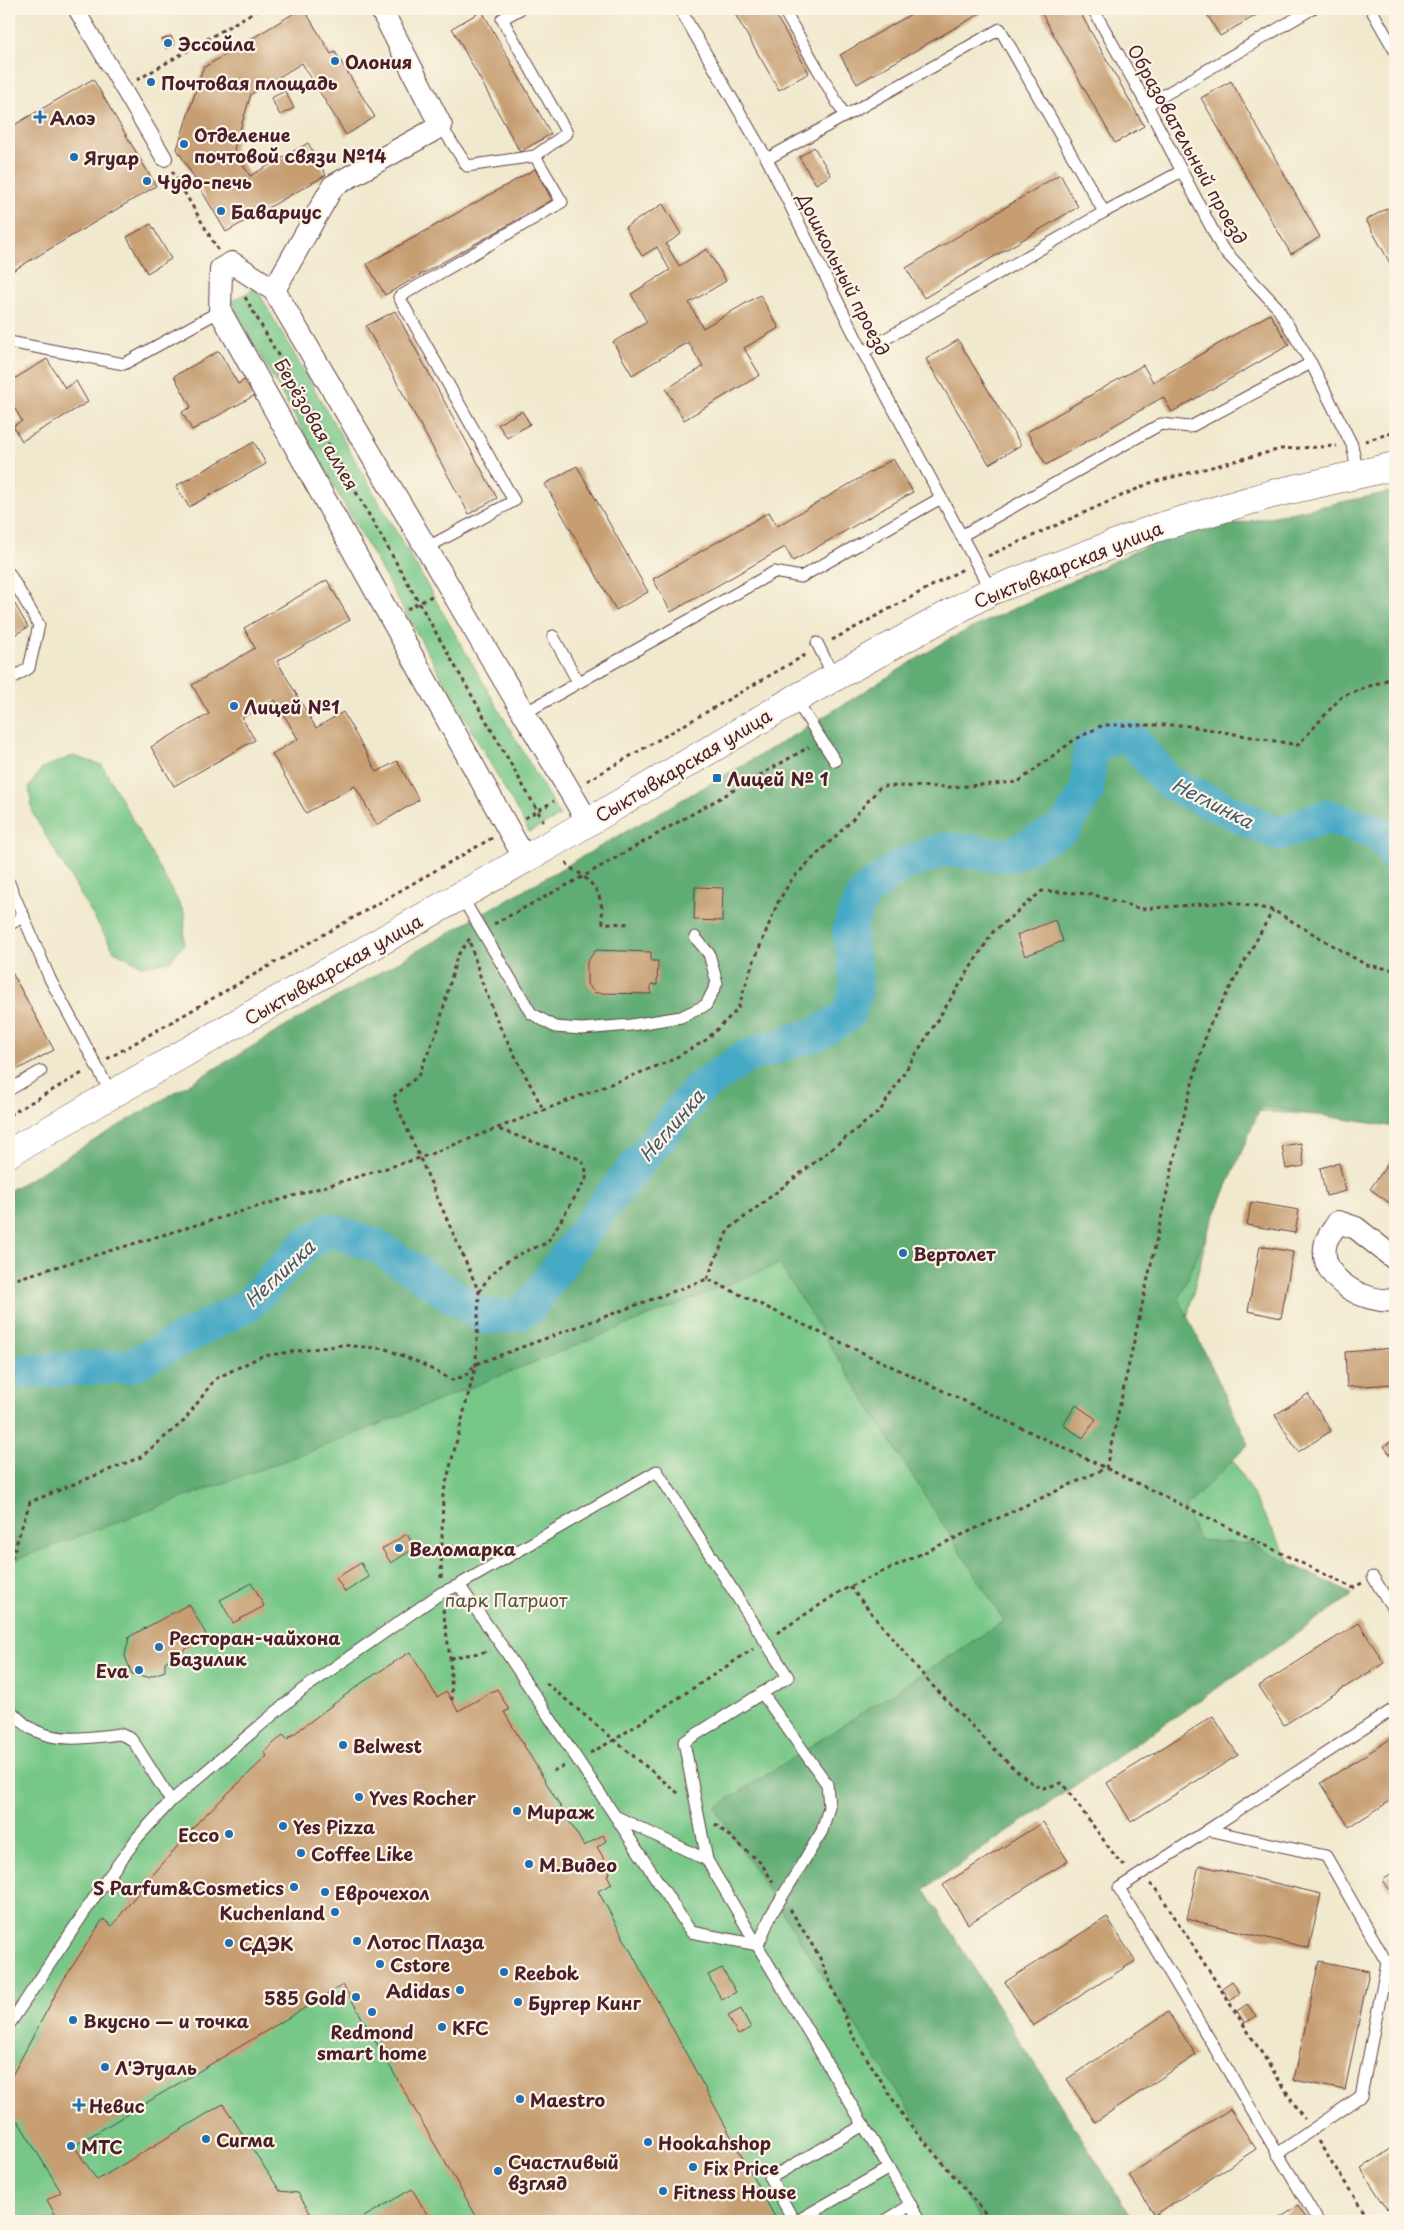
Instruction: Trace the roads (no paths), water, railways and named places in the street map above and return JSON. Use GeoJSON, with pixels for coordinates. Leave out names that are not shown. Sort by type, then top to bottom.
{"type":"FeatureCollection","features":[{"type":"Feature","properties":{"kind":"street"},"geometry":{"type":"LineString","coordinates":[[76,9],[164,158]]}},
{"type":"Feature","properties":{"kind":"street"},"geometry":{"type":"LineString","coordinates":[[220,311],[224,267],[232,263],[274,290],[333,186],[441,126],[381,9]]}},
{"type":"Feature","properties":{"kind":"street","name":"Берёзовая аллея"},"geometry":{"type":"LineString","coordinates":[[274,290],[588,822]]}},
{"type":"Feature","properties":{"kind":"street","name":"Берёзовая аллея"},"geometry":{"type":"LineString","coordinates":[[220,311],[525,859]]}},
{"type":"Feature","properties":{"kind":"street","name":"Сыктывкарская улица"},"geometry":{"type":"LineString","coordinates":[[9,1153],[555,842],[795,699],[991,591],[1156,528],[1272,494],[1395,466]]}},
{"type":"Feature","properties":{"kind":"street"},"geometry":{"type":"LineString","coordinates":[[1395,1260],[1356,1228],[1338,1222],[1326,1242],[1327,1267],[1345,1287],[1384,1301],[1395,1300]]}},
{"type":"Feature","properties":{"kind":"lane"},"geometry":{"type":"LineString","coordinates":[[441,126],[467,166],[535,156],[567,133],[502,19],[520,9]]}},
{"type":"Feature","properties":{"kind":"lane","name":"Дошкольный проезд"},"geometry":{"type":"LineString","coordinates":[[680,9],[767,159],[863,352],[991,591]]}},
{"type":"Feature","properties":{"kind":"lane"},"geometry":{"type":"LineString","coordinates":[[783,9],[845,116]]}},
{"type":"Feature","properties":{"kind":"lane","name":"Образовательный проезд"},"geometry":{"type":"LineString","coordinates":[[1093,9],[1147,105],[1222,248],[1277,307],[1311,363],[1352,444],[1358,474]]}},
{"type":"Feature","properties":{"kind":"lane"},"geometry":{"type":"LineString","coordinates":[[1147,105],[1312,9]]}},
{"type":"Feature","properties":{"kind":"lane"},"geometry":{"type":"LineString","coordinates":[[1371,9],[1395,51]]}},
{"type":"Feature","properties":{"kind":"lane"},"geometry":{"type":"LineString","coordinates":[[767,159],[1000,29],[1104,212]]}},
{"type":"Feature","properties":{"kind":"lane"},"geometry":{"type":"LineString","coordinates":[[426,548],[514,501],[399,297],[562,202],[535,156]]}},
{"type":"Feature","properties":{"kind":"lane"},"geometry":{"type":"LineString","coordinates":[[863,352],[1104,212],[1182,171]]}},
{"type":"Feature","properties":{"kind":"lane"},"geometry":{"type":"LineString","coordinates":[[9,342],[124,364],[220,311]]}},
{"type":"Feature","properties":{"kind":"lane"},"geometry":{"type":"LineString","coordinates":[[961,536],[1161,424],[1190,427],[1311,363]]}},
{"type":"Feature","properties":{"kind":"lane"},"geometry":{"type":"LineString","coordinates":[[523,714],[774,572],[801,576],[941,498]]}},
{"type":"Feature","properties":{"kind":"lane"},"geometry":{"type":"LineString","coordinates":[[9,573],[39,625],[29,668],[9,680]]}},
{"type":"Feature","properties":{"kind":"lane"},"geometry":{"type":"LineString","coordinates":[[553,636],[578,682]]}},
{"type":"Feature","properties":{"kind":"lane"},"geometry":{"type":"LineString","coordinates":[[817,643],[829,666]]}},
{"type":"Feature","properties":{"kind":"lane"},"geometry":{"type":"LineString","coordinates":[[795,699],[835,761]]}},
{"type":"Feature","properties":{"kind":"lane"},"geometry":{"type":"LineString","coordinates":[[9,882],[50,979],[112,1095]]}},
{"type":"Feature","properties":{"kind":"lane"},"geometry":{"type":"LineString","coordinates":[[461,896],[531,1013],[555,1027],[582,1028],[631,1025],[681,1017],[706,1005],[717,983],[710,954],[695,937]]}},
{"type":"Feature","properties":{"kind":"lane"},"geometry":{"type":"LineString","coordinates":[[9,925],[24,916]]}},
{"type":"Feature","properties":{"kind":"lane"},"geometry":{"type":"LineString","coordinates":[[9,1090],[41,1071]]}},
{"type":"Feature","properties":{"kind":"lane"},"geometry":{"type":"LineString","coordinates":[[9,2025],[138,1837],[172,1801],[232,1747],[302,1690],[441,1593],[459,1585],[657,1471],[788,1677],[684,1742],[707,1860],[920,2221]]}},
{"type":"Feature","properties":{"kind":"lane"},"geometry":{"type":"LineString","coordinates":[[1373,1577],[1395,1612]]}},
{"type":"Feature","properties":{"kind":"lane"},"geometry":{"type":"LineString","coordinates":[[459,1585],[578,1759],[691,1932],[758,1946]]}},
{"type":"Feature","properties":{"kind":"lane"},"geometry":{"type":"LineString","coordinates":[[758,1946],[771,1915],[822,1831],[829,1807],[827,1784],[762,1693]]}},
{"type":"Feature","properties":{"kind":"lane"},"geometry":{"type":"LineString","coordinates":[[1318,2221],[1119,1888],[1395,1708]]}},
{"type":"Feature","properties":{"kind":"lane"},"geometry":{"type":"LineString","coordinates":[[9,1709],[36,1731],[56,1736],[80,1738],[120,1734],[126,1736],[135,1744],[172,1801]]}},
{"type":"Feature","properties":{"kind":"lane"},"geometry":{"type":"LineString","coordinates":[[615,1816],[707,1860]]}},
{"type":"Feature","properties":{"kind":"lane"},"geometry":{"type":"LineString","coordinates":[[1208,1830],[1326,1856],[1387,1963],[1361,2096],[1277,2154]]}},
{"type":"Feature","properties":{"kind":"lane"},"geometry":{"type":"LineString","coordinates":[[864,2125],[770,2178],[796,2221],[889,2168]]}},
{"type":"Feature","properties":{"kind":"lane"},"geometry":{"type":"LineString","coordinates":[[885,2221],[911,2206]]}},
{"type":"Feature","properties":{"kind":"waterway","name":"Неглинка"},"geometry":{"type":"LineString","coordinates":[[9,1372],[130,1366],[248,1305],[305,1245],[329,1230],[375,1245],[487,1318],[515,1315],[527,1310],[601,1209],[697,1090],[747,1056],[819,1033],[847,1016],[855,995],[856,977],[849,931],[854,914],[865,893],[899,866],[946,849],[1009,856],[1064,828],[1087,791],[1090,748],[1116,736],[1132,739],[1168,782],[1278,834],[1327,816],[1380,833],[1395,856]]}},
{"type":"Feature","properties":{"kind":"place","name":"Эссойла"},"geometry":{"type":"Point","coordinates":[168,43]}},
{"type":"Feature","properties":{"kind":"place","name":"Олония"},"geometry":{"type":"Point","coordinates":[335,61]}},
{"type":"Feature","properties":{"kind":"place","name":"Почтовая площадь"},"geometry":{"type":"Point","coordinates":[151,82]}},
{"type":"Feature","properties":{"kind":"place","name":"Алоэ"},"geometry":{"type":"Point","coordinates":[40,117]}},
{"type":"Feature","properties":{"kind":"place","name":"Отделение почтовой связи №14"},"geometry":{"type":"Point","coordinates":[184,144]}},
{"type":"Feature","properties":{"kind":"place","name":"Ягуар"},"geometry":{"type":"Point","coordinates":[74,157]}},
{"type":"Feature","properties":{"kind":"place","name":"Чудо-печь"},"geometry":{"type":"Point","coordinates":[147,181]}},
{"type":"Feature","properties":{"kind":"place","name":"Бавариус"},"geometry":{"type":"Point","coordinates":[221,211]}},
{"type":"Feature","properties":{"kind":"place","name":"Лицей №1"},"geometry":{"type":"Point","coordinates":[234,706]}},
{"type":"Feature","properties":{"kind":"place","name":"Лицей № 1"},"geometry":{"type":"Point","coordinates":[717,778]}},
{"type":"Feature","properties":{"kind":"place","name":"Вертолет"},"geometry":{"type":"Point","coordinates":[903,1253]}},
{"type":"Feature","properties":{"kind":"place","name":"Веломарка"},"geometry":{"type":"Point","coordinates":[399,1548]}},
{"type":"Feature","properties":{"kind":"place","name":"Ресторан-чайхона Базилик"},"geometry":{"type":"Point","coordinates":[159,1647]}},
{"type":"Feature","properties":{"kind":"place","name":"Eva"},"geometry":{"type":"Point","coordinates":[139,1670]}},
{"type":"Feature","properties":{"kind":"place","name":"Belwest"},"geometry":{"type":"Point","coordinates":[343,1745]}},
{"type":"Feature","properties":{"kind":"place","name":"Yves Rocher"},"geometry":{"type":"Point","coordinates":[359,1797]}},
{"type":"Feature","properties":{"kind":"place","name":"Мираж"},"geometry":{"type":"Point","coordinates":[517,1811]}},
{"type":"Feature","properties":{"kind":"place","name":"Yes Pizza"},"geometry":{"type":"Point","coordinates":[283,1826]}},
{"type":"Feature","properties":{"kind":"place","name":"Ecco"},"geometry":{"type":"Point","coordinates":[229,1834]}},
{"type":"Feature","properties":{"kind":"place","name":"Coffee Like"},"geometry":{"type":"Point","coordinates":[301,1853]}},
{"type":"Feature","properties":{"kind":"place","name":"М.Видео"},"geometry":{"type":"Point","coordinates":[529,1864]}},
{"type":"Feature","properties":{"kind":"place","name":"S Parfum&Cosmetics"},"geometry":{"type":"Point","coordinates":[294,1887]}},
{"type":"Feature","properties":{"kind":"place","name":"Еврочехол"},"geometry":{"type":"Point","coordinates":[325,1892]}},
{"type":"Feature","properties":{"kind":"place","name":"Kuchenland"},"geometry":{"type":"Point","coordinates":[335,1912]}},
{"type":"Feature","properties":{"kind":"place","name":"Лотос Плаза"},"geometry":{"type":"Point","coordinates":[357,1941]}},
{"type":"Feature","properties":{"kind":"place","name":"СДЭК"},"geometry":{"type":"Point","coordinates":[229,1943]}},
{"type":"Feature","properties":{"kind":"place","name":"Cstore"},"geometry":{"type":"Point","coordinates":[380,1964]}},
{"type":"Feature","properties":{"kind":"place","name":"Reebok"},"geometry":{"type":"Point","coordinates":[504,1972]}},
{"type":"Feature","properties":{"kind":"place","name":"Adidas"},"geometry":{"type":"Point","coordinates":[460,1990]}},
{"type":"Feature","properties":{"kind":"place","name":"585 Gold"},"geometry":{"type":"Point","coordinates":[356,1997]}},
{"type":"Feature","properties":{"kind":"place","name":"Бургер Кинг"},"geometry":{"type":"Point","coordinates":[518,2002]}},
{"type":"Feature","properties":{"kind":"place","name":"Redmond smart home"},"geometry":{"type":"Point","coordinates":[372,2012]}},
{"type":"Feature","properties":{"kind":"place","name":"Вкусно — и точка"},"geometry":{"type":"Point","coordinates":[73,2020]}},
{"type":"Feature","properties":{"kind":"place","name":"KFC"},"geometry":{"type":"Point","coordinates":[442,2027]}},
{"type":"Feature","properties":{"kind":"place","name":"Л'Этуаль"},"geometry":{"type":"Point","coordinates":[105,2067]}},
{"type":"Feature","properties":{"kind":"place","name":"Maestro"},"geometry":{"type":"Point","coordinates":[520,2099]}},
{"type":"Feature","properties":{"kind":"place","name":"Невис"},"geometry":{"type":"Point","coordinates":[79,2105]}},
{"type":"Feature","properties":{"kind":"place","name":"Сигма"},"geometry":{"type":"Point","coordinates":[206,2139]}},
{"type":"Feature","properties":{"kind":"place","name":"Hookahshop"},"geometry":{"type":"Point","coordinates":[648,2142]}},
{"type":"Feature","properties":{"kind":"place","name":"МТС"},"geometry":{"type":"Point","coordinates":[71,2146]}},
{"type":"Feature","properties":{"kind":"place","name":"Fix Price"},"geometry":{"type":"Point","coordinates":[693,2167]}},
{"type":"Feature","properties":{"kind":"place","name":"Счастливый взгляд"},"geometry":{"type":"Point","coordinates":[498,2171]}},
{"type":"Feature","properties":{"kind":"place","name":"Fitness House"},"geometry":{"type":"Point","coordinates":[663,2191]}},
{"type":"Feature","properties":{"kind":"park label","name":"парк Патриот"},"geometry":{"type":"Point","coordinates":[506,1599]}}]}
